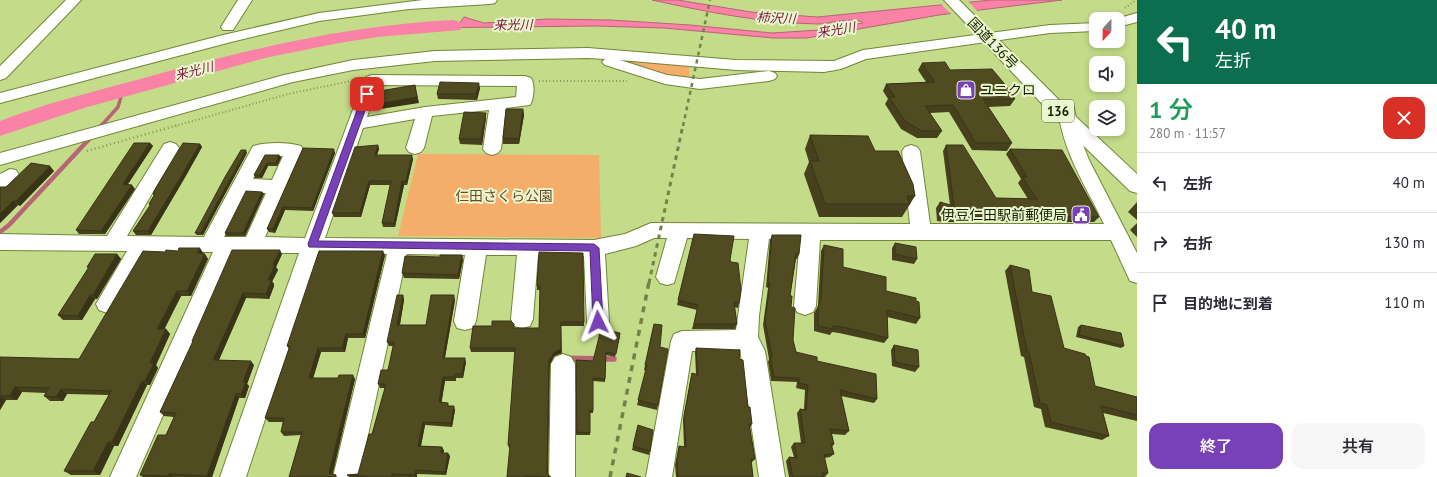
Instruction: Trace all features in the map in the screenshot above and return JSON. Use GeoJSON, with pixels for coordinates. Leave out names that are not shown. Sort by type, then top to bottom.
{"type":"FeatureCollection","features":[{"type":"Feature","properties":{"kind":"highway","name":"国道136号"},"geometry":{"type":"LineString","coordinates":[[952,0],[989,35],[1137,186]]}},
{"type":"Feature","properties":{"kind":"highway","name":"国道136号"},"geometry":{"type":"LineString","coordinates":[[959,0],[989,35]]}},
{"type":"Feature","properties":{"kind":"highway","name":"国道136号"},"geometry":{"type":"LineString","coordinates":[[1066,113],[1137,175]]}},
{"type":"Feature","properties":{"kind":"street"},"geometry":{"type":"LineString","coordinates":[[0,75],[74,0]]}},
{"type":"Feature","properties":{"kind":"street"},"geometry":{"type":"LineString","coordinates":[[228,27],[245,0]]}},
{"type":"Feature","properties":{"kind":"street"},"geometry":{"type":"LineString","coordinates":[[0,98],[228,38],[319,17],[409,6],[490,0]]}},
{"type":"Feature","properties":{"kind":"street"},"geometry":{"type":"LineString","coordinates":[[1125,21],[1137,17]]}},
{"type":"Feature","properties":{"kind":"street"},"geometry":{"type":"LineString","coordinates":[[495,54],[602,60],[665,79],[700,84],[836,66],[862,56],[989,35],[1050,29],[1089,27]]}},
{"type":"Feature","properties":{"kind":"street"},"geometry":{"type":"LineString","coordinates":[[0,159],[290,78],[353,65],[435,56],[588,53],[736,65],[836,66]]}},
{"type":"Feature","properties":{"kind":"street"},"geometry":{"type":"LineString","coordinates":[[233,477],[312,244],[372,80],[525,81],[524,101],[425,112],[356,124]]}},
{"type":"Feature","properties":{"kind":"street"},"geometry":{"type":"LineString","coordinates":[[492,150],[498,103]]}},
{"type":"Feature","properties":{"kind":"street"},"geometry":{"type":"LineString","coordinates":[[415,148],[425,112]]}},
{"type":"Feature","properties":{"kind":"street"},"geometry":{"type":"LineString","coordinates":[[1066,113],[1075,151],[1117,232],[1137,275]]}},
{"type":"Feature","properties":{"kind":"street"},"geometry":{"type":"LineString","coordinates":[[112,244],[170,148]]}},
{"type":"Feature","properties":{"kind":"street"},"geometry":{"type":"LineString","coordinates":[[123,477],[219,245],[241,185],[259,150],[295,150],[252,245]]}},
{"type":"Feature","properties":{"kind":"street"},"geometry":{"type":"LineString","coordinates":[[911,151],[921,232]]}},
{"type":"Feature","properties":{"kind":"street"},"geometry":{"type":"LineString","coordinates":[[241,185],[279,187]]}},
{"type":"Feature","properties":{"kind":"street"},"geometry":{"type":"LineString","coordinates":[[0,242],[594,248],[629,241],[651,230],[811,232],[1117,232]]}},
{"type":"Feature","properties":{"kind":"street"},"geometry":{"type":"LineString","coordinates":[[667,277],[680,230]]}},
{"type":"Feature","properties":{"kind":"street"},"geometry":{"type":"LineString","coordinates":[[760,231],[748,316],[747,337],[753,351],[772,477]]}},
{"type":"Feature","properties":{"kind":"street"},"geometry":{"type":"LineString","coordinates":[[805,306],[811,232]]}},
{"type":"Feature","properties":{"kind":"street"},"geometry":{"type":"LineString","coordinates":[[107,304],[142,244]]}},
{"type":"Feature","properties":{"kind":"street"},"geometry":{"type":"LineString","coordinates":[[346,477],[399,246]]}},
{"type":"Feature","properties":{"kind":"street"},"geometry":{"type":"LineString","coordinates":[[465,321],[477,246]]}},
{"type":"Feature","properties":{"kind":"street"},"geometry":{"type":"LineString","coordinates":[[522,319],[528,247]]}},
{"type":"Feature","properties":{"kind":"street"},"geometry":{"type":"LineString","coordinates":[[594,248],[598,322]]}},
{"type":"Feature","properties":{"kind":"street"},"geometry":{"type":"LineString","coordinates":[[659,477],[682,341],[732,341],[747,337]]}},
{"type":"Feature","properties":{"kind":"street"},"geometry":{"type":"LineString","coordinates":[[562,477],[563,364]]}},
{"type":"Feature","properties":{"kind":"path"},"geometry":{"type":"LineString","coordinates":[[87,151],[288,94],[362,79],[372,80]]}},
{"type":"Feature","properties":{"kind":"path"},"geometry":{"type":"LineString","coordinates":[[525,81],[626,81]]}},
{"type":"Feature","properties":{"kind":"green space"},"geometry":{"type":"Polygon","coordinates":[[[599,55],[689,64],[689,78],[670,75],[599,55]]]}},
{"type":"Feature","properties":{"kind":"green space","name":"仁田さくら公園"},"geometry":{"type":"Polygon","coordinates":[[[418,154],[599,155],[601,238],[398,236],[418,154]]]}},
{"type":"Feature","properties":{"kind":"water","name":"柿沢川"},"geometry":{"type":"Polygon","coordinates":[[[652,0],[678,0],[751,12],[817,17],[991,0],[1062,0],[939,15],[807,38],[773,38],[664,28],[595,26],[418,28],[417,25],[459,24],[464,17],[484,23],[547,19],[611,20],[690,25],[772,33],[819,30],[863,23],[855,20],[818,24],[776,22],[714,13],[652,0]]]}},
{"type":"Feature","properties":{"kind":"pier"},"geometry":{"type":"Polygon","coordinates":[[[967,0],[979,13],[953,16],[941,4],[967,0]]]}},
{"type":"Feature","properties":{"kind":"building"},"geometry":{"type":"Polygon","coordinates":[[[945,62],[950,70],[992,69],[1003,82],[1015,99],[983,99],[1012,143],[976,143],[953,105],[925,106],[942,131],[922,131],[905,121],[889,97],[895,97],[886,84],[935,82],[922,63],[945,62]]]}},
{"type":"Feature","properties":{"kind":"building"},"geometry":{"type":"Polygon","coordinates":[[[440,82],[479,83],[476,94],[437,94],[440,82]]]}},
{"type":"Feature","properties":{"kind":"building"},"geometry":{"type":"Polygon","coordinates":[[[415,85],[417,97],[372,105],[371,99],[374,92],[415,85]]]}},
{"type":"Feature","properties":{"kind":"building"},"geometry":{"type":"Polygon","coordinates":[[[506,109],[523,109],[519,139],[503,138],[506,109]]]}},
{"type":"Feature","properties":{"kind":"building"},"geometry":{"type":"Polygon","coordinates":[[[464,112],[486,113],[481,139],[459,139],[464,112]]]}},
{"type":"Feature","properties":{"kind":"building"},"geometry":{"type":"Polygon","coordinates":[[[810,135],[868,136],[875,151],[898,151],[913,184],[915,196],[907,196],[910,204],[825,204],[810,161],[819,161],[810,135]]]}},
{"type":"Feature","properties":{"kind":"building"},"geometry":{"type":"Polygon","coordinates":[[[134,143],[150,143],[123,184],[132,185],[101,231],[76,230],[134,143]]]}},
{"type":"Feature","properties":{"kind":"building"},"geometry":{"type":"Polygon","coordinates":[[[183,143],[200,144],[148,231],[133,231],[151,204],[149,204],[155,194],[153,194],[154,191],[183,143]]]}},
{"type":"Feature","properties":{"kind":"building"},"geometry":{"type":"Polygon","coordinates":[[[378,145],[375,155],[412,155],[406,181],[402,181],[394,223],[382,223],[391,181],[369,181],[360,213],[332,213],[355,147],[378,145]]]}},
{"type":"Feature","properties":{"kind":"building"},"geometry":{"type":"Polygon","coordinates":[[[946,145],[963,145],[996,198],[1037,199],[1022,177],[1027,177],[1010,149],[1062,150],[1099,217],[949,217],[940,215],[940,202],[954,206],[946,145]]]}},
{"type":"Feature","properties":{"kind":"building"},"geometry":{"type":"Polygon","coordinates":[[[303,148],[334,149],[312,208],[283,207],[273,229],[267,229],[303,148]]]}},
{"type":"Feature","properties":{"kind":"building"},"geometry":{"type":"Polygon","coordinates":[[[241,150],[246,150],[201,233],[195,233],[225,177],[241,150]]]}},
{"type":"Feature","properties":{"kind":"building"},"geometry":{"type":"Polygon","coordinates":[[[265,155],[279,155],[276,163],[267,163],[260,175],[254,175],[265,155]]]}},
{"type":"Feature","properties":{"kind":"building"},"geometry":{"type":"Polygon","coordinates":[[[31,163],[50,166],[16,201],[13,201],[0,214],[0,187],[6,187],[31,163]]]}},
{"type":"Feature","properties":{"kind":"building"},"geometry":{"type":"Polygon","coordinates":[[[246,191],[262,192],[243,233],[225,233],[246,191]]]}},
{"type":"Feature","properties":{"kind":"building"},"geometry":{"type":"Polygon","coordinates":[[[694,234],[734,236],[730,260],[731,262],[738,263],[741,290],[739,303],[734,302],[737,324],[694,324],[698,305],[678,300],[694,234]]]}},
{"type":"Feature","properties":{"kind":"building"},"geometry":{"type":"Polygon","coordinates":[[[772,235],[801,235],[799,254],[796,254],[790,296],[792,296],[791,307],[795,308],[793,340],[796,352],[817,357],[817,361],[876,374],[877,399],[840,390],[849,431],[830,429],[834,444],[831,444],[834,454],[824,455],[828,473],[822,473],[823,477],[793,477],[789,457],[797,458],[794,443],[805,443],[800,409],[806,410],[808,385],[799,383],[799,378],[774,377],[765,320],[770,283],[768,282],[772,235]]]}},
{"type":"Feature","properties":{"kind":"building"},"geometry":{"type":"Polygon","coordinates":[[[895,243],[916,247],[917,259],[895,254],[895,243]]]}},
{"type":"Feature","properties":{"kind":"building"},"geometry":{"type":"Polygon","coordinates":[[[824,245],[843,249],[843,267],[886,277],[886,291],[916,298],[916,301],[919,302],[920,318],[887,310],[888,338],[843,327],[833,326],[833,329],[818,326],[818,307],[821,300],[824,245]]]}},
{"type":"Feature","properties":{"kind":"building"},"geometry":{"type":"Polygon","coordinates":[[[179,248],[200,248],[197,253],[205,254],[187,291],[177,291],[157,329],[166,329],[150,363],[154,363],[145,381],[142,381],[112,442],[108,442],[93,471],[64,471],[91,422],[94,422],[111,391],[61,389],[56,397],[44,396],[49,388],[15,387],[10,396],[0,396],[0,357],[79,359],[143,251],[178,251],[179,248]]]}},
{"type":"Feature","properties":{"kind":"building"},"geometry":{"type":"Polygon","coordinates":[[[232,250],[280,250],[268,280],[271,280],[271,282],[266,294],[243,293],[214,358],[214,360],[251,361],[243,382],[246,382],[241,394],[236,394],[207,476],[169,474],[168,476],[140,475],[158,435],[166,435],[176,413],[160,412],[193,341],[232,250]]]}},
{"type":"Feature","properties":{"kind":"building"},"geometry":{"type":"Polygon","coordinates":[[[319,251],[383,251],[363,334],[346,334],[342,348],[318,348],[309,378],[338,378],[339,375],[353,375],[329,473],[336,475],[335,477],[289,477],[302,432],[281,432],[284,418],[265,418],[290,346],[287,346],[319,251]]]}},
{"type":"Feature","properties":{"kind":"building"},"geometry":{"type":"Polygon","coordinates":[[[539,252],[583,253],[584,322],[561,322],[561,349],[554,353],[549,360],[547,474],[551,477],[507,477],[515,348],[470,348],[473,326],[492,326],[492,321],[511,321],[514,324],[514,328],[539,328],[540,286],[537,286],[539,252]]]}},
{"type":"Feature","properties":{"kind":"building"},"geometry":{"type":"Polygon","coordinates":[[[95,254],[117,254],[93,295],[90,295],[78,316],[58,315],[89,267],[87,267],[95,254]]]}},
{"type":"Feature","properties":{"kind":"building"},"geometry":{"type":"Polygon","coordinates":[[[440,255],[462,255],[458,275],[402,273],[405,256],[440,257],[440,255]]]}},
{"type":"Feature","properties":{"kind":"building"},"geometry":{"type":"Polygon","coordinates":[[[1010,265],[1029,270],[1032,292],[1051,296],[1064,348],[1085,354],[1089,357],[1095,386],[1137,397],[1137,415],[1101,406],[1109,436],[1051,422],[1047,405],[1040,403],[1029,352],[1027,351],[1010,265]]]}},
{"type":"Feature","properties":{"kind":"building"},"geometry":{"type":"Polygon","coordinates":[[[397,295],[403,295],[397,325],[426,325],[431,295],[454,295],[443,358],[465,358],[462,374],[455,374],[455,377],[443,377],[439,402],[448,403],[448,406],[454,406],[451,423],[423,422],[418,446],[442,447],[441,453],[448,453],[445,472],[416,470],[415,475],[392,474],[392,477],[347,475],[358,474],[369,434],[372,434],[386,384],[378,384],[381,370],[388,370],[394,342],[387,342],[397,295]]]}},
{"type":"Feature","properties":{"kind":"building"},"geometry":{"type":"Polygon","coordinates":[[[654,324],[662,325],[660,347],[668,349],[658,405],[638,400],[647,365],[645,365],[654,324]]]}},
{"type":"Feature","properties":{"kind":"building"},"geometry":{"type":"Polygon","coordinates":[[[1081,325],[1121,333],[1124,346],[1079,335],[1081,325]]]}},
{"type":"Feature","properties":{"kind":"building"},"geometry":{"type":"Polygon","coordinates":[[[601,329],[620,333],[616,354],[606,352],[605,379],[593,378],[593,411],[590,410],[590,433],[577,432],[576,360],[593,361],[601,329]]]}},
{"type":"Feature","properties":{"kind":"building"},"geometry":{"type":"Polygon","coordinates":[[[894,345],[918,350],[919,367],[895,362],[894,345]]]}},
{"type":"Feature","properties":{"kind":"building"},"geometry":{"type":"Polygon","coordinates":[[[696,348],[740,350],[739,359],[743,360],[748,407],[750,407],[752,424],[749,424],[755,459],[751,459],[753,477],[678,477],[677,461],[679,446],[686,447],[684,416],[692,373],[698,375],[696,348]]]}},
{"type":"Feature","properties":{"kind":"building"},"geometry":{"type":"Polygon","coordinates":[[[638,425],[653,430],[650,451],[633,446],[638,425]]]}},
{"type":"Feature","properties":{"kind":"building"},"geometry":{"type":"Polygon","coordinates":[[[627,473],[641,477],[626,477],[627,473]]]}},
{"type":"Feature","properties":{"kind":"waterway","name":"来光川"},"geometry":{"type":"LineString","coordinates":[[0,129],[76,103],[302,44],[377,31],[453,26]]}},
{"type":"Feature","properties":{"kind":"waterway"},"geometry":{"type":"LineString","coordinates":[[101,126],[118,107],[123,90]]}},
{"type":"Feature","properties":{"kind":"waterway"},"geometry":{"type":"LineString","coordinates":[[0,232],[9,225],[93,135]]}},
{"type":"Feature","properties":{"kind":"waterway"},"geometry":{"type":"LineString","coordinates":[[548,358],[614,359]]}},
{"type":"Feature","properties":{"kind":"railway"},"geometry":{"type":"LineString","coordinates":[[683,126],[710,0]]}},
{"type":"Feature","properties":{"kind":"railway"},"geometry":{"type":"LineString","coordinates":[[649,283],[683,125]]}},
{"type":"Feature","properties":{"kind":"railway"},"geometry":{"type":"LineString","coordinates":[[610,477],[649,282]]}},
{"type":"Feature","properties":{"kind":"place","name":"ユニクロ"},"geometry":{"type":"Point","coordinates":[966,90]}},
{"type":"Feature","properties":{"kind":"place","name":"伊豆仁田駅前郵便局"},"geometry":{"type":"Point","coordinates":[1081,215]}},
{"type":"Feature","properties":{"kind":"route"},"geometry":{"type":"LineString","coordinates":[[367,94],[312,244],[594,248],[598,322]]}}]}
